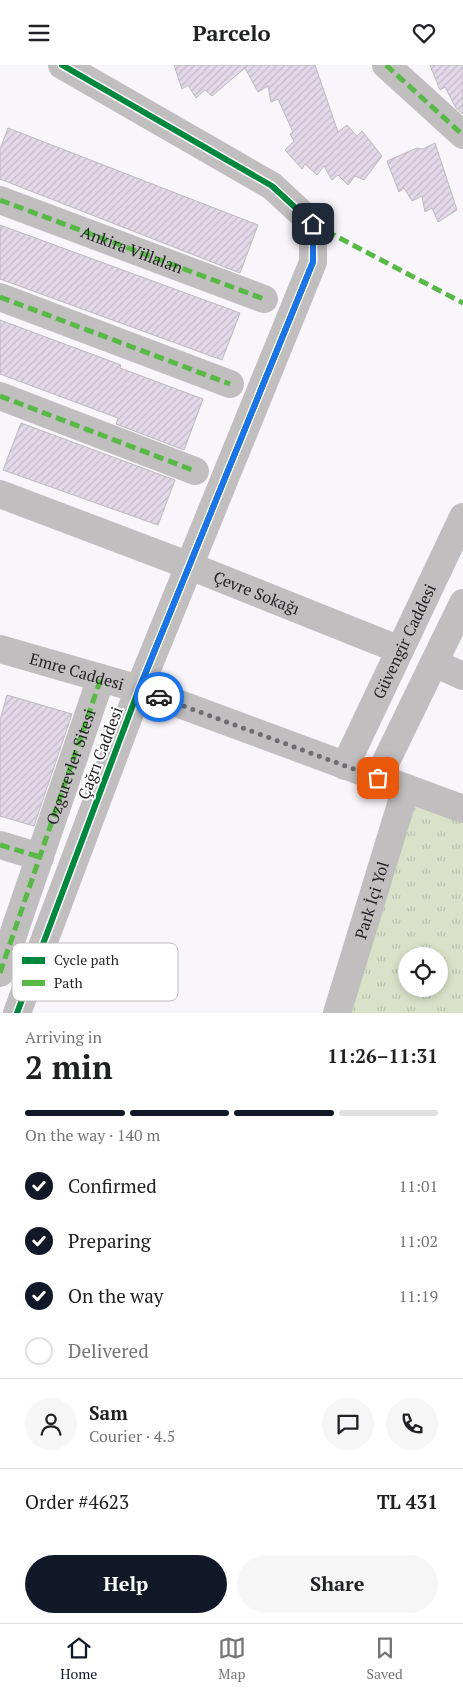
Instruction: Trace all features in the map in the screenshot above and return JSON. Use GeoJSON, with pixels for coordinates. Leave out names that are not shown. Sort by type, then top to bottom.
{"type":"FeatureCollection","features":[{"type":"Feature","properties":{"kind":"street","name":"Çağrı Caddesi"},"geometry":{"type":"LineString","coordinates":[[43,943],[139,689],[313,262],[313,224],[272,185],[62,65]]}},
{"type":"Feature","properties":{"kind":"street"},"geometry":{"type":"LineString","coordinates":[[386,65],[463,135]]}},
{"type":"Feature","properties":{"kind":"street","name":"Ankira Villalan"},"geometry":{"type":"LineString","coordinates":[[0,200],[264,299]]}},
{"type":"Feature","properties":{"kind":"street"},"geometry":{"type":"LineString","coordinates":[[0,297],[230,384]]}},
{"type":"Feature","properties":{"kind":"street"},"geometry":{"type":"LineString","coordinates":[[0,396],[195,471]]}},
{"type":"Feature","properties":{"kind":"street","name":"Çevre Sokağı"},"geometry":{"type":"LineString","coordinates":[[0,494],[190,566],[400,651]]}},
{"type":"Feature","properties":{"kind":"street","name":"Güvengir Caddesi"},"geometry":{"type":"LineString","coordinates":[[345,766],[463,517]]}},
{"type":"Feature","properties":{"kind":"street"},"geometry":{"type":"LineString","coordinates":[[378,778],[463,603]]}},
{"type":"Feature","properties":{"kind":"street","name":"Emre Caddesi"},"geometry":{"type":"LineString","coordinates":[[0,649],[139,689],[463,809]]}},
{"type":"Feature","properties":{"kind":"street"},"geometry":{"type":"LineString","coordinates":[[434,663],[463,676]]}},
{"type":"Feature","properties":{"kind":"street","name":"Ozgurevler Sitesi"},"geometry":{"type":"LineString","coordinates":[[0,973],[100,678]]}},
{"type":"Feature","properties":{"kind":"street","name":"Park İçi Yol"},"geometry":{"type":"LineString","coordinates":[[337,1013],[406,788]]}},
{"type":"Feature","properties":{"kind":"street"},"geometry":{"type":"LineString","coordinates":[[0,845],[40,857]]}},
{"type":"Feature","properties":{"kind":"street","name":"Çağrı Caddesi"},"geometry":{"type":"LineString","coordinates":[[17,1013],[22,1001]]}},
{"type":"Feature","properties":{"kind":"green space"},"geometry":{"type":"Polygon","coordinates":[[[413,801],[463,820],[463,1013],[349,1013],[413,801]]]}},
{"type":"Feature","properties":{"kind":"building"},"geometry":{"type":"Polygon","coordinates":[[[174,65],[315,65],[338,132],[347,125],[357,136],[362,131],[382,156],[364,180],[355,176],[348,185],[338,175],[332,180],[324,166],[317,175],[305,164],[302,169],[285,150],[294,141],[290,134],[293,132],[278,99],[271,102],[268,86],[258,92],[245,68],[212,96],[205,90],[196,98],[188,85],[182,89],[174,65]]]}},
{"type":"Feature","properties":{"kind":"building"},"geometry":{"type":"Polygon","coordinates":[[[430,65],[463,65],[463,114],[456,108],[445,87],[440,90],[430,65]]]}},
{"type":"Feature","properties":{"kind":"building"},"geometry":{"type":"Polygon","coordinates":[[[8,128],[258,225],[240,273],[0,179],[0,149],[8,128]]]}},
{"type":"Feature","properties":{"kind":"building"},"geometry":{"type":"Polygon","coordinates":[[[435,143],[457,210],[438,222],[432,208],[425,212],[422,196],[412,201],[404,188],[399,192],[387,161],[417,148],[423,149],[435,143]]]}},
{"type":"Feature","properties":{"kind":"building"},"geometry":{"type":"Polygon","coordinates":[[[0,225],[240,313],[222,360],[0,279],[0,225]]]}},
{"type":"Feature","properties":{"kind":"building"},"geometry":{"type":"Polygon","coordinates":[[[0,320],[121,365],[120,368],[203,399],[184,450],[116,424],[118,418],[0,374],[0,320]]]}},
{"type":"Feature","properties":{"kind":"building"},"geometry":{"type":"Polygon","coordinates":[[[21,423],[175,480],[158,525],[3,470],[21,423]]]}},
{"type":"Feature","properties":{"kind":"building"},"geometry":{"type":"Polygon","coordinates":[[[7,695],[72,714],[34,826],[0,816],[0,720],[7,695]]]}},
{"type":"Feature","properties":{"kind":"marked path"},"geometry":{"type":"LineString","coordinates":[[386,65],[463,135]]}},
{"type":"Feature","properties":{"kind":"marked path"},"geometry":{"type":"LineString","coordinates":[[0,200],[264,299]]}},
{"type":"Feature","properties":{"kind":"marked path"},"geometry":{"type":"LineString","coordinates":[[313,224],[463,303]]}},
{"type":"Feature","properties":{"kind":"marked path"},"geometry":{"type":"LineString","coordinates":[[0,297],[230,384]]}},
{"type":"Feature","properties":{"kind":"marked path"},"geometry":{"type":"LineString","coordinates":[[0,396],[195,471]]}},
{"type":"Feature","properties":{"kind":"marked path"},"geometry":{"type":"LineString","coordinates":[[0,973],[101,678]]}},
{"type":"Feature","properties":{"kind":"marked path"},"geometry":{"type":"LineString","coordinates":[[0,845],[40,857]]}},
{"type":"Feature","properties":{"kind":"cycle path"},"geometry":{"type":"LineString","coordinates":[[43,943],[139,689],[313,262],[313,224],[272,186],[62,65]]}},
{"type":"Feature","properties":{"kind":"cycle path"},"geometry":{"type":"LineString","coordinates":[[17,1013],[22,1001]]}},
{"type":"Feature","properties":{"kind":"way so far"},"geometry":{"type":"LineString","coordinates":[[159,697],[378,778]]}},
{"type":"Feature","properties":{"kind":"route"},"geometry":{"type":"LineString","coordinates":[[159,697],[139,689],[313,262],[313,224]]}}]}
